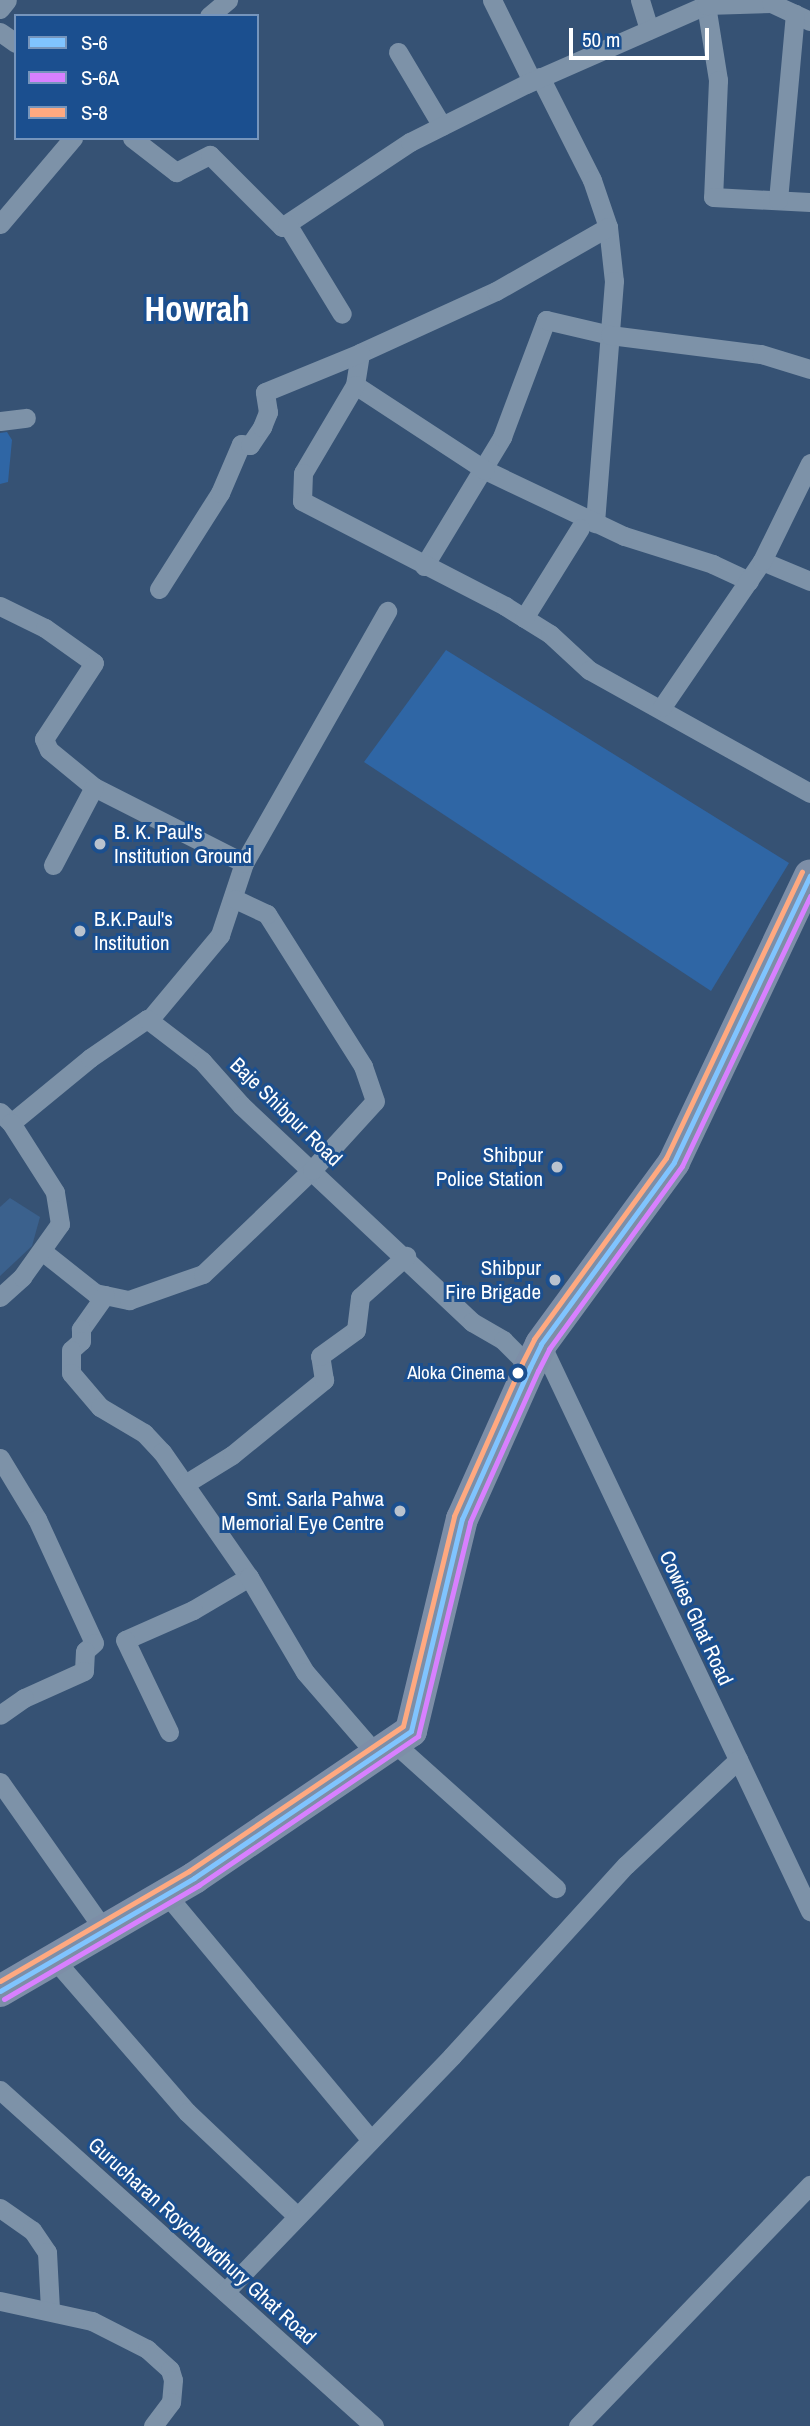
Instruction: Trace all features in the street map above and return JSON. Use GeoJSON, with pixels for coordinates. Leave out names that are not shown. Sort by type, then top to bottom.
{"type":"FeatureCollection","features":[{"type":"Feature","properties":{"kind":"main road"},"geometry":{"type":"LineString","coordinates":[[0,1991],[166,1894],[411,1731],[461,1519],[536,1355],[674,1162],[810,876]]}},
{"type":"Feature","properties":{"kind":"street"},"geometry":{"type":"LineString","coordinates":[[0,9],[6,0]]}},
{"type":"Feature","properties":{"kind":"street"},"geometry":{"type":"LineString","coordinates":[[211,14],[228,0]]}},
{"type":"Feature","properties":{"kind":"street"},"geometry":{"type":"LineString","coordinates":[[492,0],[592,180],[608,227],[614,281],[587,526],[524,618]]}},
{"type":"Feature","properties":{"kind":"street"},"geometry":{"type":"LineString","coordinates":[[640,0],[649,30]]}},
{"type":"Feature","properties":{"kind":"street"},"geometry":{"type":"LineString","coordinates":[[135,140],[176,172],[210,155],[282,227],[442,126],[536,79],[706,5],[771,3],[804,13],[778,200]]}},
{"type":"Feature","properties":{"kind":"street"},"geometry":{"type":"LineString","coordinates":[[706,5],[718,80],[713,197],[810,202]]}},
{"type":"Feature","properties":{"kind":"street"},"geometry":{"type":"LineString","coordinates":[[398,52],[442,126]]}},
{"type":"Feature","properties":{"kind":"street"},"geometry":{"type":"LineString","coordinates":[[0,224],[71,140]]}},
{"type":"Feature","properties":{"kind":"street"},"geometry":{"type":"LineString","coordinates":[[287,224],[342,314]]}},
{"type":"Feature","properties":{"kind":"street"},"geometry":{"type":"LineString","coordinates":[[159,589],[220,493],[242,444],[250,444],[262,427],[268,412],[265,392],[496,292],[608,227]]}},
{"type":"Feature","properties":{"kind":"street"},"geometry":{"type":"LineString","coordinates":[[424,566],[485,470],[515,412],[546,320],[610,335],[761,354],[810,369]]}},
{"type":"Feature","properties":{"kind":"street"},"geometry":{"type":"LineString","coordinates":[[360,353],[355,385],[303,473],[302,502],[524,618],[550,634],[589,670],[637,699],[662,707],[810,793]]}},
{"type":"Feature","properties":{"kind":"street"},"geometry":{"type":"LineString","coordinates":[[355,385],[485,470],[587,526],[748,581]]}},
{"type":"Feature","properties":{"kind":"street"},"geometry":{"type":"LineString","coordinates":[[0,421],[26,418]]}},
{"type":"Feature","properties":{"kind":"street"},"geometry":{"type":"LineString","coordinates":[[662,707],[762,561],[810,463]]}},
{"type":"Feature","properties":{"kind":"street"},"geometry":{"type":"LineString","coordinates":[[762,561],[810,581]]}},
{"type":"Feature","properties":{"kind":"street"},"geometry":{"type":"LineString","coordinates":[[0,606],[45,628],[94,663],[44,738],[49,750],[94,787],[244,863]]}},
{"type":"Feature","properties":{"kind":"street"},"geometry":{"type":"LineString","coordinates":[[0,1297],[42,1251],[60,1224],[55,1192],[6,1117],[149,1020],[220,935],[235,898],[244,863],[349,684],[387,611]]}},
{"type":"Feature","properties":{"kind":"street"},"geometry":{"type":"LineString","coordinates":[[53,865],[94,787]]}},
{"type":"Feature","properties":{"kind":"street"},"geometry":{"type":"LineString","coordinates":[[42,1251],[84,1285],[105,1296],[130,1300],[203,1274],[312,1170],[375,1101],[363,1066],[267,914],[235,898]]}},
{"type":"Feature","properties":{"kind":"street","name":"Baje Shibpur Road"},"geometry":{"type":"LineString","coordinates":[[149,1020],[202,1061],[241,1105],[405,1256],[472,1322],[536,1355]]}},
{"type":"Feature","properties":{"kind":"street"},"geometry":{"type":"LineString","coordinates":[[185,1484],[232,1455],[324,1380],[320,1356],[356,1330],[360,1297],[405,1256]]}},
{"type":"Feature","properties":{"kind":"street"},"geometry":{"type":"LineString","coordinates":[[105,1296],[81,1329],[81,1341],[71,1350],[71,1373],[100,1407],[144,1433],[185,1484],[249,1577],[305,1672],[385,1748],[556,1888]]}},
{"type":"Feature","properties":{"kind":"street","name":"Cowies Ghat Road"},"geometry":{"type":"LineString","coordinates":[[536,1355],[738,1760],[810,1911]]}},
{"type":"Feature","properties":{"kind":"street"},"geometry":{"type":"LineString","coordinates":[[0,1458],[37,1519],[94,1643]]}},
{"type":"Feature","properties":{"kind":"street"},"geometry":{"type":"LineString","coordinates":[[0,1715],[24,1698],[85,1671],[85,1651],[94,1643],[125,1640],[193,1610],[249,1577]]}},
{"type":"Feature","properties":{"kind":"street"},"geometry":{"type":"LineString","coordinates":[[125,1640],[169,1732]]}},
{"type":"Feature","properties":{"kind":"street"},"geometry":{"type":"LineString","coordinates":[[225,2292],[371,2140],[626,1865],[738,1760]]}},
{"type":"Feature","properties":{"kind":"street"},"geometry":{"type":"LineString","coordinates":[[0,1782],[104,1930]]}},
{"type":"Feature","properties":{"kind":"street"},"geometry":{"type":"LineString","coordinates":[[166,1894],[371,2140]]}},
{"type":"Feature","properties":{"kind":"street"},"geometry":{"type":"LineString","coordinates":[[54,1959],[161,2085],[297,2216]]}},
{"type":"Feature","properties":{"kind":"street","name":"Gurucharan Roychowdhury Ghat Road"},"geometry":{"type":"LineString","coordinates":[[0,2090],[374,2426]]}},
{"type":"Feature","properties":{"kind":"street"},"geometry":{"type":"LineString","coordinates":[[578,2426],[810,2185]]}},
{"type":"Feature","properties":{"kind":"street"},"geometry":{"type":"LineString","coordinates":[[0,2208],[32,2230],[47,2252],[50,2310]]}},
{"type":"Feature","properties":{"kind":"street"},"geometry":{"type":"LineString","coordinates":[[0,2301],[50,2310],[103,2326],[147,2349],[170,2370],[171,2402],[153,2426]]}},
{"type":"Feature","properties":{"kind":"shaded area"},"geometry":{"type":"Polygon","coordinates":[[[7,432],[12,440],[8,482],[0,484],[0,433],[7,432]]]}},
{"type":"Feature","properties":{"kind":"shaded area"},"geometry":{"type":"Polygon","coordinates":[[[446,650],[789,863],[711,991],[364,762],[446,650]]]}},
{"type":"Feature","properties":{"kind":"shaded area"},"geometry":{"type":"Polygon","coordinates":[[[10,1198],[40,1217],[32,1246],[0,1276],[0,1207],[10,1198]]]}},
{"type":"Feature","properties":{"kind":"transit line","name":"S-8"},"geometry":{"type":"LineString","coordinates":[[0,1981],[189,1871],[403,1726],[454,1516],[522,1363],[534,1339],[666,1158],[802,872]]}},
{"type":"Feature","properties":{"kind":"transit line","name":"S-6"},"geometry":{"type":"LineString","coordinates":[[0,1991],[194,1878],[411,1731],[462,1519],[530,1367],[541,1344],[674,1162],[810,876]]}},
{"type":"Feature","properties":{"kind":"transit line","name":"S-6A"},"geometry":{"type":"LineString","coordinates":[[4,1999],[199,1885],[418,1736],[470,1522],[538,1371],[549,1349],[682,1166],[810,896]]}},
{"type":"Feature","properties":{"kind":"place","name":"B. K. Paul's Institution Ground"},"geometry":{"type":"Point","coordinates":[100,844]}},
{"type":"Feature","properties":{"kind":"place","name":"B.K.Paul's Institution"},"geometry":{"type":"Point","coordinates":[80,931]}},
{"type":"Feature","properties":{"kind":"place","name":"Shibpur Police Station"},"geometry":{"type":"Point","coordinates":[557,1167]}},
{"type":"Feature","properties":{"kind":"place","name":"Shibpur Fire Brigade"},"geometry":{"type":"Point","coordinates":[555,1280]}},
{"type":"Feature","properties":{"kind":"place","name":"Aloka Cinema"},"geometry":{"type":"Point","coordinates":[518,1373]}},
{"type":"Feature","properties":{"kind":"place","name":"Smt. Sarla Pahwa Memorial Eye Centre"},"geometry":{"type":"Point","coordinates":[400,1511]}},
{"type":"Feature","properties":{"kind":"district","name":"Howrah"},"geometry":{"type":"Point","coordinates":[197,309]}}]}
